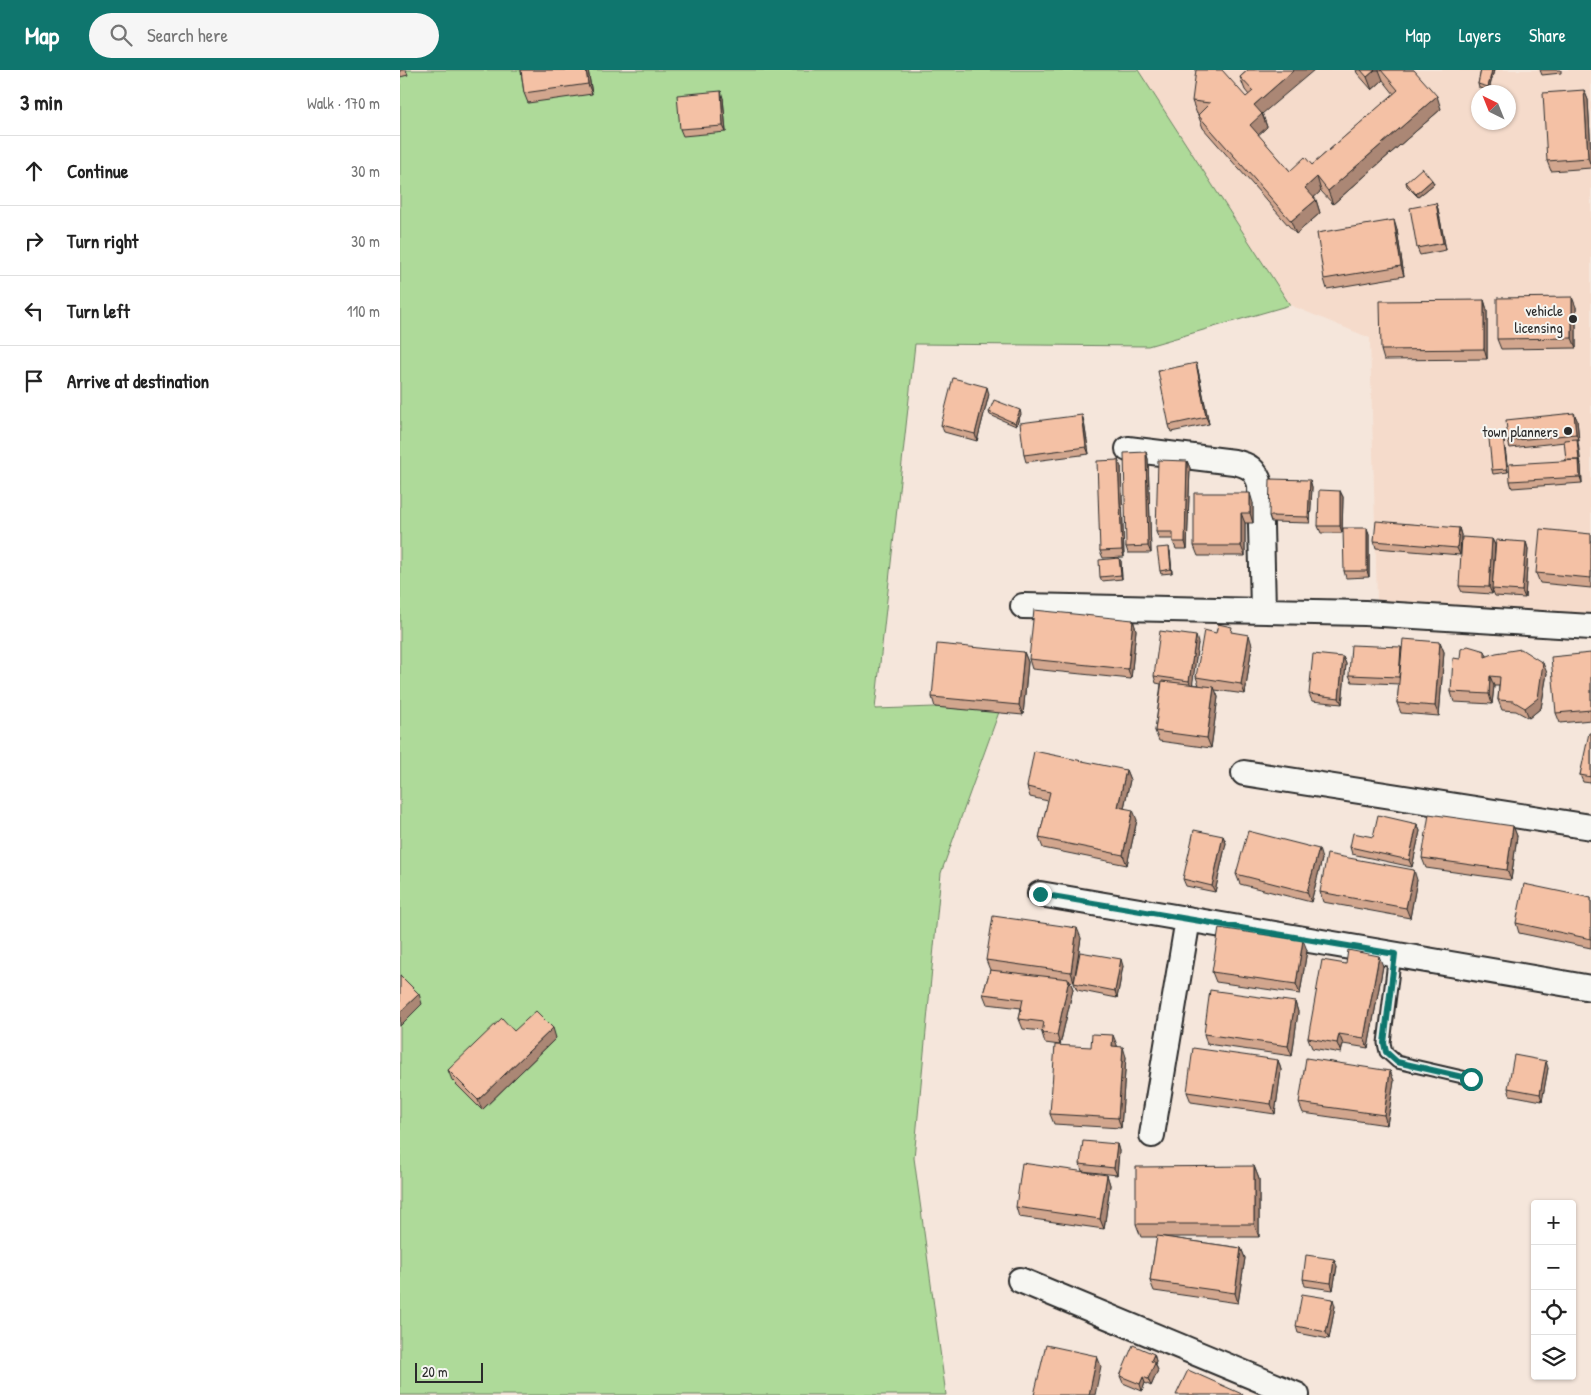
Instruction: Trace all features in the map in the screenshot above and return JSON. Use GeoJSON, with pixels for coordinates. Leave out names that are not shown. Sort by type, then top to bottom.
{"type":"FeatureCollection","features":[{"type":"Feature","properties":{"kind":"street"},"geometry":{"type":"LineString","coordinates":[[1128,449],[1234,462],[1249,465],[1257,473],[1260,484],[1263,610]]}},
{"type":"Feature","properties":{"kind":"street"},"geometry":{"type":"LineString","coordinates":[[1022,606],[1365,613],[1591,627]]}},
{"type":"Feature","properties":{"kind":"street"},"geometry":{"type":"LineString","coordinates":[[1244,773],[1591,827]]}},
{"type":"Feature","properties":{"kind":"street"},"geometry":{"type":"LineString","coordinates":[[1040,894],[1591,988]]}},
{"type":"Feature","properties":{"kind":"street"},"geometry":{"type":"LineString","coordinates":[[1152,1135],[1188,919]]}},
{"type":"Feature","properties":{"kind":"street"},"geometry":{"type":"LineString","coordinates":[[1020,1280],[1297,1395]]}},
{"type":"Feature","properties":{"kind":"lane"},"geometry":{"type":"LineString","coordinates":[[1395,954],[1384,1043],[1386,1052],[1397,1062],[1471,1079]]}},
{"type":"Feature","properties":{"kind":"shaded area"},"geometry":{"type":"Polygon","coordinates":[[[1138,70],[1591,70],[1591,616],[1377,602],[1370,338],[1290,305],[1138,70]]]}},
{"type":"Feature","properties":{"kind":"green space"},"geometry":{"type":"Polygon","coordinates":[[[400,70],[1138,70],[1290,305],[1148,346],[915,344],[875,709],[935,707],[999,712],[941,873],[914,1158],[946,1395],[400,1395],[400,70]]]}},
{"type":"Feature","properties":{"kind":"building"},"geometry":{"type":"Polygon","coordinates":[[[521,70],[586,70],[588,84],[524,93],[521,70]]]}},
{"type":"Feature","properties":{"kind":"building"},"geometry":{"type":"Polygon","coordinates":[[[1196,70],[1222,70],[1246,97],[1253,91],[1240,77],[1248,70],[1294,70],[1254,105],[1262,114],[1250,125],[1290,171],[1305,157],[1312,165],[1398,90],[1381,70],[1414,70],[1437,96],[1328,191],[1317,177],[1305,188],[1316,200],[1291,221],[1198,115],[1210,103],[1192,101],[1196,70]]]}},
{"type":"Feature","properties":{"kind":"building"},"geometry":{"type":"Polygon","coordinates":[[[1361,70],[1375,70],[1367,77],[1361,70]]]}},
{"type":"Feature","properties":{"kind":"building"},"geometry":{"type":"Polygon","coordinates":[[[1481,70],[1492,70],[1488,85],[1478,84],[1481,70]]]}},
{"type":"Feature","properties":{"kind":"building"},"geometry":{"type":"Polygon","coordinates":[[[1584,90],[1588,158],[1547,161],[1543,93],[1584,90]]]}},
{"type":"Feature","properties":{"kind":"building"},"geometry":{"type":"Polygon","coordinates":[[[721,91],[723,126],[680,129],[677,95],[721,91]]]}},
{"type":"Feature","properties":{"kind":"building"},"geometry":{"type":"Polygon","coordinates":[[[1422,168],[1432,180],[1416,194],[1406,182],[1422,168]]]}},
{"type":"Feature","properties":{"kind":"building"},"geometry":{"type":"Polygon","coordinates":[[[1436,203],[1443,243],[1417,248],[1410,208],[1436,203]]]}},
{"type":"Feature","properties":{"kind":"building"},"geometry":{"type":"Polygon","coordinates":[[[1394,220],[1401,266],[1324,279],[1317,233],[1394,220]]]}},
{"type":"Feature","properties":{"kind":"building"},"geometry":{"type":"Polygon","coordinates":[[[1572,297],[1572,338],[1497,339],[1497,298],[1572,297]]]}},
{"type":"Feature","properties":{"kind":"building"},"geometry":{"type":"Polygon","coordinates":[[[1484,300],[1484,349],[1381,350],[1380,301],[1484,300]]]}},
{"type":"Feature","properties":{"kind":"building"},"geometry":{"type":"Polygon","coordinates":[[[1196,363],[1206,417],[1169,425],[1158,371],[1196,363]]]}},
{"type":"Feature","properties":{"kind":"building"},"geometry":{"type":"Polygon","coordinates":[[[953,378],[987,387],[975,434],[941,425],[953,378]]]}},
{"type":"Feature","properties":{"kind":"building"},"geometry":{"type":"Polygon","coordinates":[[[994,400],[1020,410],[1015,423],[989,412],[994,400]]]}},
{"type":"Feature","properties":{"kind":"building"},"geometry":{"type":"Polygon","coordinates":[[[1574,413],[1576,434],[1508,441],[1506,420],[1574,413]]]}},
{"type":"Feature","properties":{"kind":"building"},"geometry":{"type":"Polygon","coordinates":[[[1082,415],[1086,447],[1024,455],[1020,423],[1082,415]]]}},
{"type":"Feature","properties":{"kind":"building"},"geometry":{"type":"Polygon","coordinates":[[[1503,437],[1507,469],[1492,470],[1489,439],[1503,437]]]}},
{"type":"Feature","properties":{"kind":"building"},"geometry":{"type":"Polygon","coordinates":[[[1577,439],[1579,460],[1566,460],[1564,440],[1577,439]]]}},
{"type":"Feature","properties":{"kind":"building"},"geometry":{"type":"Polygon","coordinates":[[[1146,452],[1148,546],[1126,547],[1124,453],[1146,452]]]}},
{"type":"Feature","properties":{"kind":"building"},"geometry":{"type":"Polygon","coordinates":[[[1118,460],[1122,550],[1100,551],[1097,461],[1118,460]]]}},
{"type":"Feature","properties":{"kind":"building"},"geometry":{"type":"Polygon","coordinates":[[[1158,460],[1187,461],[1185,542],[1173,542],[1173,532],[1156,532],[1158,460]]]}},
{"type":"Feature","properties":{"kind":"building"},"geometry":{"type":"Polygon","coordinates":[[[1579,460],[1580,477],[1510,481],[1509,464],[1579,460]]]}},
{"type":"Feature","properties":{"kind":"building"},"geometry":{"type":"Polygon","coordinates":[[[1270,479],[1310,480],[1308,517],[1269,516],[1270,479]]]}},
{"type":"Feature","properties":{"kind":"building"},"geometry":{"type":"Polygon","coordinates":[[[1319,490],[1340,491],[1340,526],[1318,526],[1319,490]]]}},
{"type":"Feature","properties":{"kind":"building"},"geometry":{"type":"Polygon","coordinates":[[[1194,493],[1250,493],[1250,513],[1241,513],[1241,546],[1194,546],[1194,493]]]}},
{"type":"Feature","properties":{"kind":"building"},"geometry":{"type":"Polygon","coordinates":[[[1376,521],[1459,528],[1457,548],[1374,541],[1376,521]]]}},
{"type":"Feature","properties":{"kind":"building"},"geometry":{"type":"Polygon","coordinates":[[[1343,528],[1367,528],[1367,571],[1344,571],[1343,528]]]}},
{"type":"Feature","properties":{"kind":"building"},"geometry":{"type":"Polygon","coordinates":[[[1540,529],[1591,534],[1591,578],[1536,573],[1540,529]]]}},
{"type":"Feature","properties":{"kind":"building"},"geometry":{"type":"Polygon","coordinates":[[[1462,537],[1492,539],[1489,587],[1459,586],[1462,537]]]}},
{"type":"Feature","properties":{"kind":"building"},"geometry":{"type":"Polygon","coordinates":[[[1496,540],[1526,542],[1522,591],[1492,589],[1496,540]]]}},
{"type":"Feature","properties":{"kind":"building"},"geometry":{"type":"Polygon","coordinates":[[[1169,547],[1171,569],[1160,571],[1157,548],[1169,547]]]}},
{"type":"Feature","properties":{"kind":"building"},"geometry":{"type":"Polygon","coordinates":[[[1119,558],[1121,575],[1100,577],[1099,560],[1119,558]]]}},
{"type":"Feature","properties":{"kind":"building"},"geometry":{"type":"Polygon","coordinates":[[[1034,610],[1133,620],[1128,669],[1029,659],[1034,610]]]}},
{"type":"Feature","properties":{"kind":"building"},"geometry":{"type":"Polygon","coordinates":[[[1218,624],[1232,627],[1231,632],[1249,635],[1241,684],[1196,677],[1204,630],[1216,633],[1218,624]]]}},
{"type":"Feature","properties":{"kind":"building"},"geometry":{"type":"Polygon","coordinates":[[[1160,631],[1196,636],[1189,681],[1154,676],[1160,631]]]}},
{"type":"Feature","properties":{"kind":"building"},"geometry":{"type":"Polygon","coordinates":[[[1403,639],[1440,642],[1435,706],[1397,703],[1403,639]]]}},
{"type":"Feature","properties":{"kind":"building"},"geometry":{"type":"Polygon","coordinates":[[[937,644],[1024,652],[1019,705],[932,697],[937,644]]]}},
{"type":"Feature","properties":{"kind":"building"},"geometry":{"type":"Polygon","coordinates":[[[1351,645],[1401,647],[1399,677],[1349,675],[1351,645]]]}},
{"type":"Feature","properties":{"kind":"building"},"geometry":{"type":"Polygon","coordinates":[[[1468,646],[1485,651],[1485,657],[1496,653],[1521,649],[1543,663],[1538,698],[1525,708],[1513,701],[1498,700],[1500,677],[1490,676],[1489,694],[1451,692],[1453,658],[1460,659],[1461,649],[1468,646]]]}},
{"type":"Feature","properties":{"kind":"building"},"geometry":{"type":"Polygon","coordinates":[[[1591,653],[1591,710],[1556,713],[1551,657],[1591,653]]]}},
{"type":"Feature","properties":{"kind":"building"},"geometry":{"type":"Polygon","coordinates":[[[1313,654],[1343,657],[1339,698],[1309,694],[1313,654]]]}},
{"type":"Feature","properties":{"kind":"building"},"geometry":{"type":"Polygon","coordinates":[[[1162,681],[1214,687],[1207,738],[1155,731],[1162,681]]]}},
{"type":"Feature","properties":{"kind":"building"},"geometry":{"type":"Polygon","coordinates":[[[1589,733],[1591,733],[1591,777],[1580,775],[1589,733]]]}},
{"type":"Feature","properties":{"kind":"building"},"geometry":{"type":"Polygon","coordinates":[[[1034,751],[1126,770],[1118,807],[1133,810],[1123,855],[1039,838],[1050,792],[1027,787],[1034,751]]]}},
{"type":"Feature","properties":{"kind":"building"},"geometry":{"type":"Polygon","coordinates":[[[1429,814],[1513,826],[1507,870],[1422,858],[1429,814]]]}},
{"type":"Feature","properties":{"kind":"building"},"geometry":{"type":"Polygon","coordinates":[[[1378,815],[1417,824],[1409,860],[1350,847],[1353,833],[1373,837],[1378,815]]]}},
{"type":"Feature","properties":{"kind":"building"},"geometry":{"type":"Polygon","coordinates":[[[1194,830],[1223,836],[1212,886],[1183,879],[1194,830]]]}},
{"type":"Feature","properties":{"kind":"building"},"geometry":{"type":"Polygon","coordinates":[[[1248,831],[1319,849],[1307,892],[1236,874],[1248,831]]]}},
{"type":"Feature","properties":{"kind":"building"},"geometry":{"type":"Polygon","coordinates":[[[1327,854],[1414,870],[1406,908],[1320,892],[1327,854]]]}},
{"type":"Feature","properties":{"kind":"building"},"geometry":{"type":"Polygon","coordinates":[[[1524,884],[1591,898],[1591,939],[1516,923],[1524,884]]]}},
{"type":"Feature","properties":{"kind":"building"},"geometry":{"type":"Polygon","coordinates":[[[993,916],[1077,928],[1071,972],[986,960],[993,916]]]}},
{"type":"Feature","properties":{"kind":"building"},"geometry":{"type":"Polygon","coordinates":[[[1219,928],[1303,940],[1296,984],[1212,972],[1219,928]]]}},
{"type":"Feature","properties":{"kind":"building"},"geometry":{"type":"Polygon","coordinates":[[[1348,950],[1379,956],[1364,1038],[1339,1034],[1337,1043],[1308,1038],[1322,960],[1346,964],[1348,950]]]}},
{"type":"Feature","properties":{"kind":"building"},"geometry":{"type":"Polygon","coordinates":[[[1080,952],[1121,959],[1115,991],[1074,983],[1080,952]]]}},
{"type":"Feature","properties":{"kind":"building"},"geometry":{"type":"Polygon","coordinates":[[[990,970],[1069,979],[1057,1035],[1042,1033],[1044,1022],[1019,1019],[1023,999],[983,994],[990,970]]]}},
{"type":"Feature","properties":{"kind":"building"},"geometry":{"type":"Polygon","coordinates":[[[400,975],[419,994],[400,1012],[400,975]]]}},
{"type":"Feature","properties":{"kind":"building"},"geometry":{"type":"Polygon","coordinates":[[[1210,990],[1295,1002],[1288,1046],[1204,1034],[1210,990]]]}},
{"type":"Feature","properties":{"kind":"building"},"geometry":{"type":"Polygon","coordinates":[[[536,1011],[553,1028],[478,1100],[448,1070],[502,1018],[514,1031],[536,1011]]]}},
{"type":"Feature","properties":{"kind":"building"},"geometry":{"type":"Polygon","coordinates":[[[1092,1034],[1113,1035],[1112,1046],[1123,1047],[1118,1118],[1050,1114],[1055,1045],[1091,1047],[1092,1034]]]}},
{"type":"Feature","properties":{"kind":"building"},"geometry":{"type":"Polygon","coordinates":[[[1193,1048],[1278,1060],[1271,1104],[1187,1092],[1193,1048]]]}},
{"type":"Feature","properties":{"kind":"building"},"geometry":{"type":"Polygon","coordinates":[[[1514,1055],[1546,1061],[1540,1094],[1508,1088],[1514,1055]]]}},
{"type":"Feature","properties":{"kind":"building"},"geometry":{"type":"Polygon","coordinates":[[[1306,1058],[1390,1071],[1384,1115],[1299,1103],[1306,1058]]]}},
{"type":"Feature","properties":{"kind":"building"},"geometry":{"type":"Polygon","coordinates":[[[1083,1141],[1117,1144],[1114,1168],[1080,1164],[1083,1141]]]}},
{"type":"Feature","properties":{"kind":"building"},"geometry":{"type":"Polygon","coordinates":[[[1022,1163],[1107,1175],[1100,1219],[1016,1207],[1022,1163]]]}},
{"type":"Feature","properties":{"kind":"building"},"geometry":{"type":"Polygon","coordinates":[[[1254,1166],[1254,1224],[1136,1224],[1136,1167],[1254,1166]]]}},
{"type":"Feature","properties":{"kind":"building"},"geometry":{"type":"Polygon","coordinates":[[[1157,1236],[1241,1248],[1235,1293],[1150,1281],[1157,1236]]]}},
{"type":"Feature","properties":{"kind":"building"},"geometry":{"type":"Polygon","coordinates":[[[1306,1255],[1334,1259],[1331,1283],[1303,1279],[1306,1255]]]}},
{"type":"Feature","properties":{"kind":"building"},"geometry":{"type":"Polygon","coordinates":[[[1302,1294],[1333,1299],[1326,1332],[1296,1326],[1302,1294]]]}},
{"type":"Feature","properties":{"kind":"building"},"geometry":{"type":"Polygon","coordinates":[[[1046,1345],[1097,1356],[1089,1395],[1034,1395],[1046,1345]]]}},
{"type":"Feature","properties":{"kind":"building"},"geometry":{"type":"Polygon","coordinates":[[[1133,1345],[1154,1354],[1151,1361],[1155,1363],[1148,1379],[1143,1377],[1140,1384],[1120,1376],[1133,1345]]]}},
{"type":"Feature","properties":{"kind":"building"},"geometry":{"type":"Polygon","coordinates":[[[1188,1370],[1244,1395],[1176,1395],[1188,1370]]]}},
{"type":"Feature","properties":{"kind":"place","name":"vehicle licensing"},"geometry":{"type":"Point","coordinates":[1573,319]}},
{"type":"Feature","properties":{"kind":"place","name":"town planners"},"geometry":{"type":"Point","coordinates":[1568,431]}},
{"type":"Feature","properties":{"kind":"route"},"geometry":{"type":"LineString","coordinates":[[1040,894],[1395,954],[1384,1043],[1386,1052],[1390,1058],[1397,1062],[1471,1079]]}}]}
